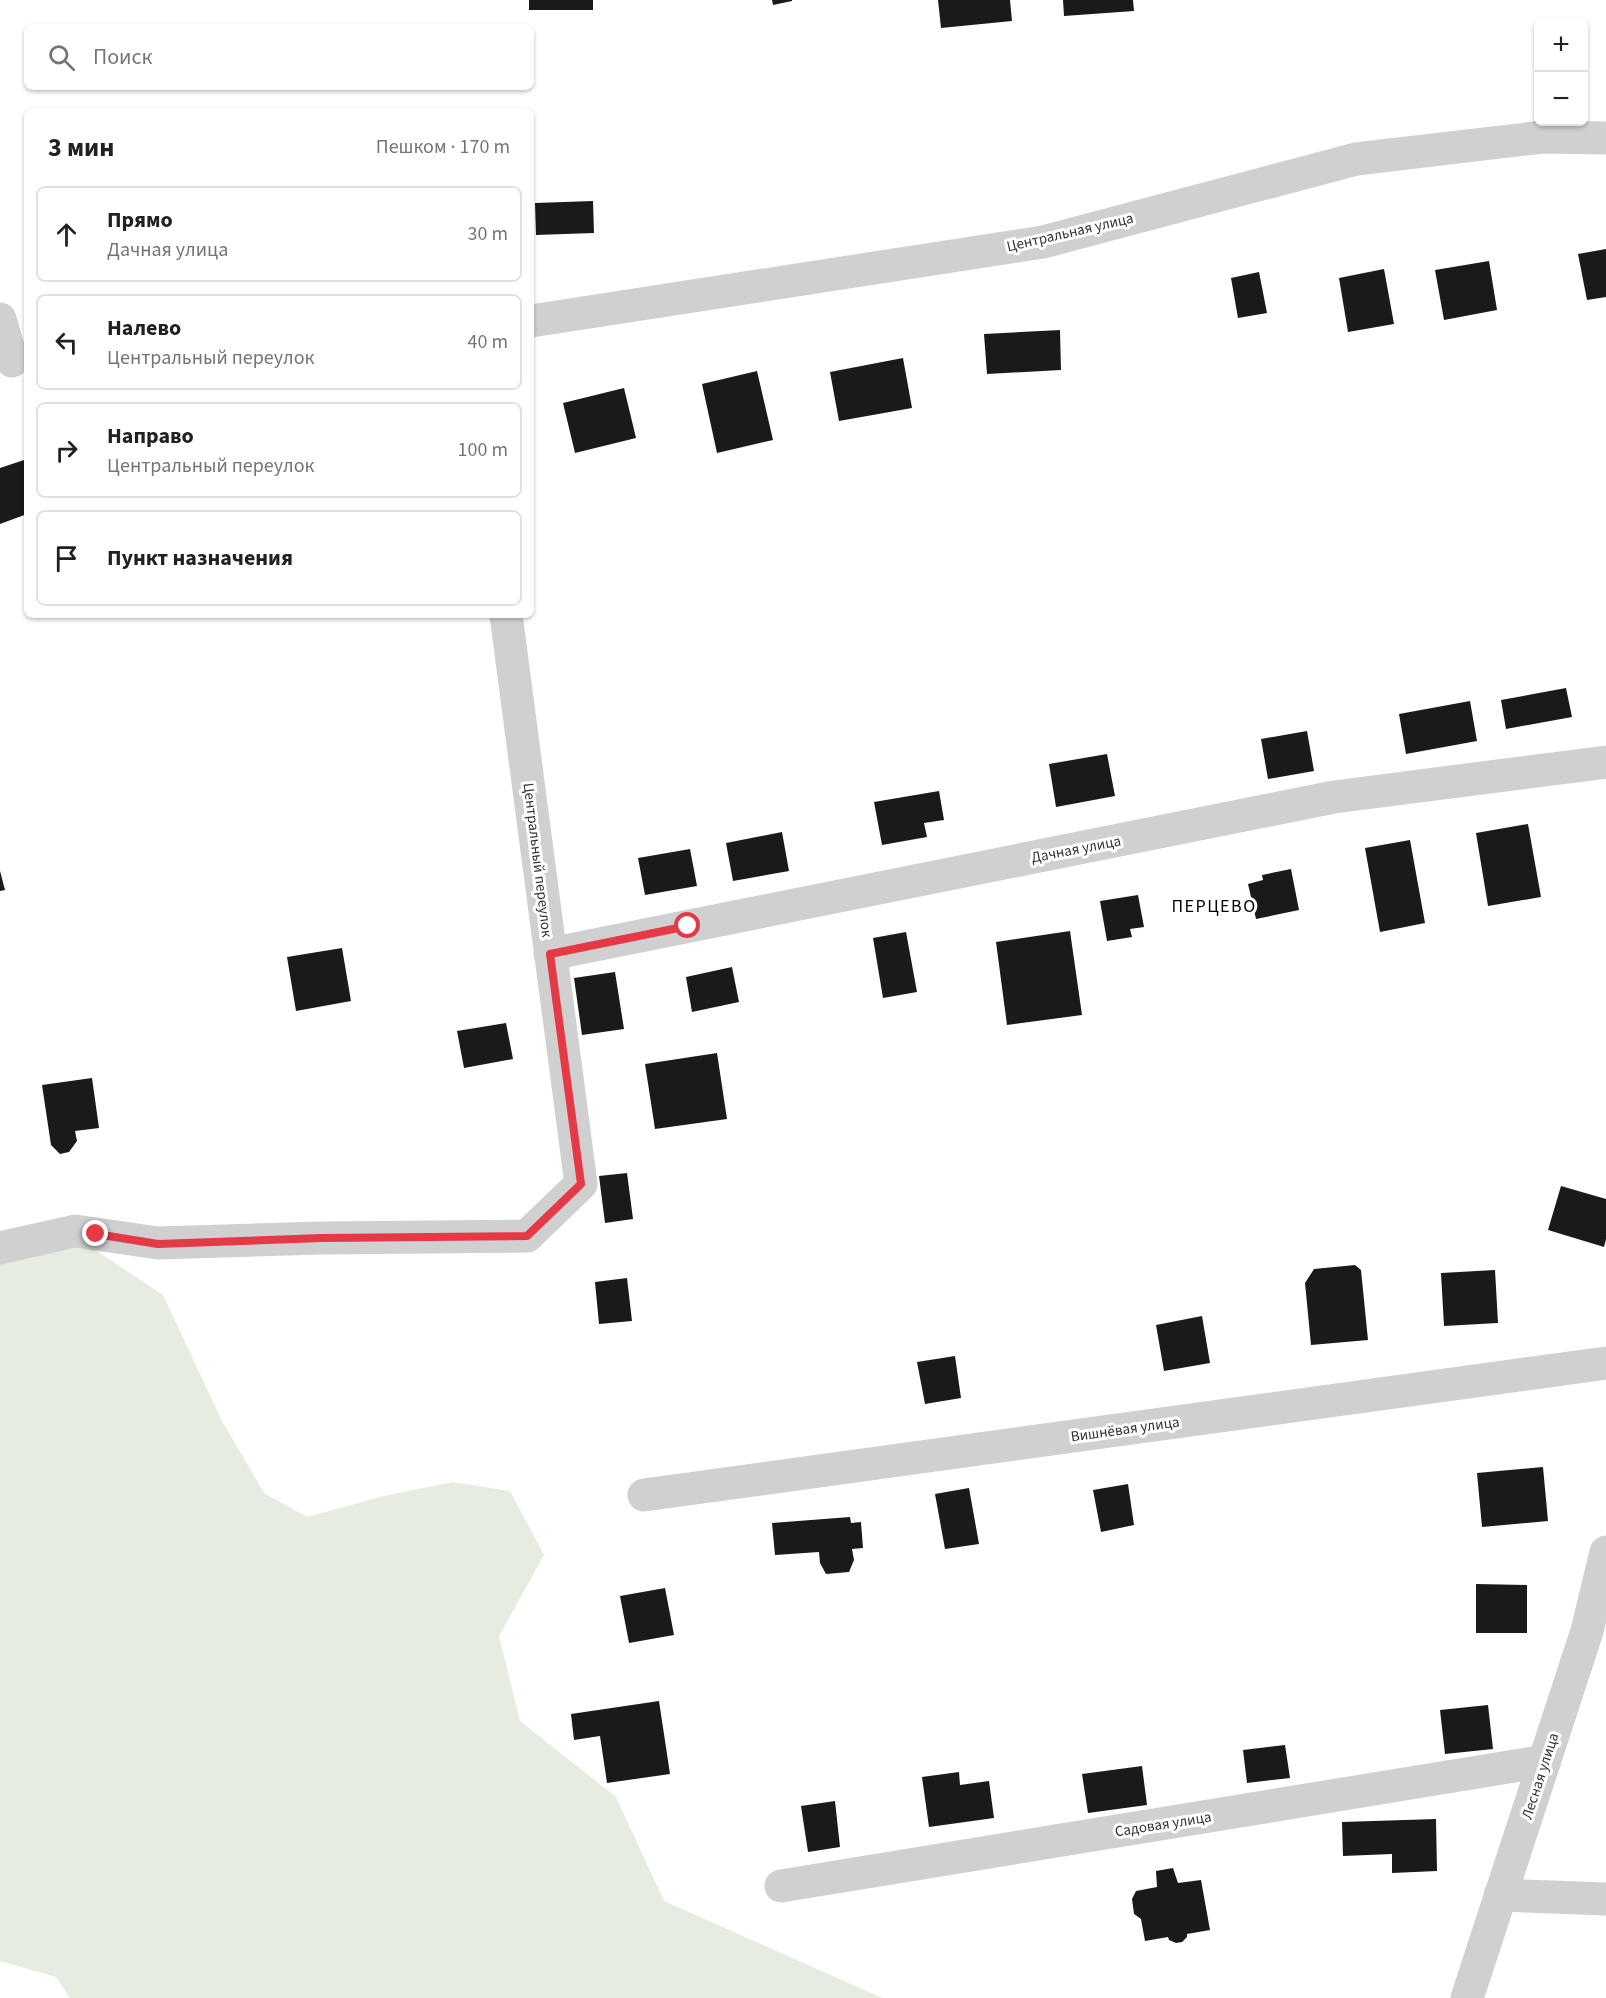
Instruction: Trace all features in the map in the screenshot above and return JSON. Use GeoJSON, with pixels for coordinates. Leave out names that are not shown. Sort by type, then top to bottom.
{"type":"FeatureCollection","features":[{"type":"Feature","properties":{"kind":"street","name":"Центральная улица"},"geometry":{"type":"LineString","coordinates":[[534,321],[1043,242],[1356,159],[1543,137],[1606,138]]}},
{"type":"Feature","properties":{"kind":"street"},"geometry":{"type":"LineString","coordinates":[[0,320],[13,366]]}},
{"type":"Feature","properties":{"kind":"street","name":"Центральный переулок"},"geometry":{"type":"LineString","coordinates":[[0,1248],[75,1231],[158,1244],[321,1238],[527,1236],[581,1184],[506,618]]}},
{"type":"Feature","properties":{"kind":"street","name":"Дачная улица"},"geometry":{"type":"LineString","coordinates":[[550,954],[1334,797],[1606,762]]}},
{"type":"Feature","properties":{"kind":"street","name":"Вишнёвая улица"},"geometry":{"type":"LineString","coordinates":[[644,1495],[1606,1363]]}},
{"type":"Feature","properties":{"kind":"street","name":"Лесная улица"},"geometry":{"type":"LineString","coordinates":[[1467,1998],[1545,1761],[1597,1631],[1606,1552]]}},
{"type":"Feature","properties":{"kind":"street","name":"Садовая улица"},"geometry":{"type":"LineString","coordinates":[[781,1886],[1545,1761]]}},
{"type":"Feature","properties":{"kind":"street"},"geometry":{"type":"LineString","coordinates":[[1500,1895],[1606,1899]]}},
{"type":"Feature","properties":{"kind":"shaded area"},"geometry":{"type":"Polygon","coordinates":[[[89,1246],[163,1295],[222,1421],[264,1493],[307,1517],[384,1496],[453,1482],[510,1491],[544,1555],[499,1636],[520,1721],[616,1797],[664,1901],[882,1998],[70,1998],[56,1977],[0,1961],[0,1259],[89,1246]]]}},
{"type":"Feature","properties":{"kind":"building"},"geometry":{"type":"Polygon","coordinates":[[[529,0],[593,0],[593,10],[529,10],[529,0]]]}},
{"type":"Feature","properties":{"kind":"building"},"geometry":{"type":"Polygon","coordinates":[[[772,0],[792,0],[792,1],[773,5],[772,0]]]}},
{"type":"Feature","properties":{"kind":"building"},"geometry":{"type":"Polygon","coordinates":[[[938,0],[1010,0],[1012,21],[941,28],[938,0]]]}},
{"type":"Feature","properties":{"kind":"building"},"geometry":{"type":"Polygon","coordinates":[[[1063,0],[1133,0],[1134,11],[1064,16],[1063,0]]]}},
{"type":"Feature","properties":{"kind":"building"},"geometry":{"type":"Polygon","coordinates":[[[593,201],[594,233],[536,235],[535,203],[593,201]]]}},
{"type":"Feature","properties":{"kind":"building"},"geometry":{"type":"Polygon","coordinates":[[[1606,249],[1606,297],[1587,300],[1578,254],[1606,249]]]}},
{"type":"Feature","properties":{"kind":"building"},"geometry":{"type":"Polygon","coordinates":[[[1489,261],[1497,310],[1444,320],[1435,270],[1489,261]]]}},
{"type":"Feature","properties":{"kind":"building"},"geometry":{"type":"Polygon","coordinates":[[[1384,269],[1394,324],[1348,332],[1339,278],[1384,269]]]}},
{"type":"Feature","properties":{"kind":"building"},"geometry":{"type":"Polygon","coordinates":[[[1259,272],[1267,313],[1238,318],[1231,278],[1259,272]]]}},
{"type":"Feature","properties":{"kind":"building"},"geometry":{"type":"Polygon","coordinates":[[[1060,330],[1061,370],[987,374],[984,334],[1060,330]]]}},
{"type":"Feature","properties":{"kind":"building"},"geometry":{"type":"Polygon","coordinates":[[[903,358],[912,408],[839,421],[830,372],[903,358]]]}},
{"type":"Feature","properties":{"kind":"building"},"geometry":{"type":"Polygon","coordinates":[[[757,371],[773,440],[717,453],[702,384],[757,371]]]}},
{"type":"Feature","properties":{"kind":"building"},"geometry":{"type":"Polygon","coordinates":[[[624,388],[636,438],[575,453],[563,403],[624,388]]]}},
{"type":"Feature","properties":{"kind":"building"},"geometry":{"type":"Polygon","coordinates":[[[24,460],[24,515],[0,524],[0,468],[24,460]]]}},
{"type":"Feature","properties":{"kind":"building"},"geometry":{"type":"Polygon","coordinates":[[[1566,688],[1572,717],[1506,729],[1501,700],[1566,688]]]}},
{"type":"Feature","properties":{"kind":"building"},"geometry":{"type":"Polygon","coordinates":[[[1470,701],[1477,741],[1406,754],[1399,714],[1470,701]]]}},
{"type":"Feature","properties":{"kind":"building"},"geometry":{"type":"Polygon","coordinates":[[[1307,731],[1314,771],[1268,779],[1261,739],[1307,731]]]}},
{"type":"Feature","properties":{"kind":"building"},"geometry":{"type":"Polygon","coordinates":[[[1107,754],[1115,796],[1056,807],[1049,764],[1107,754]]]}},
{"type":"Feature","properties":{"kind":"building"},"geometry":{"type":"Polygon","coordinates":[[[939,791],[944,820],[924,823],[927,837],[882,845],[874,802],[939,791]]]}},
{"type":"Feature","properties":{"kind":"building"},"geometry":{"type":"Polygon","coordinates":[[[1528,824],[1541,897],[1488,906],[1476,833],[1528,824]]]}},
{"type":"Feature","properties":{"kind":"building"},"geometry":{"type":"Polygon","coordinates":[[[782,832],[789,871],[733,881],[726,843],[782,832]]]}},
{"type":"Feature","properties":{"kind":"building"},"geometry":{"type":"Polygon","coordinates":[[[1410,840],[1425,923],[1380,932],[1365,848],[1410,840]]]}},
{"type":"Feature","properties":{"kind":"building"},"geometry":{"type":"Polygon","coordinates":[[[690,849],[697,886],[645,895],[638,858],[690,849]]]}},
{"type":"Feature","properties":{"kind":"building"},"geometry":{"type":"Polygon","coordinates":[[[1291,869],[1299,910],[1256,919],[1248,884],[1263,880],[1262,875],[1291,869]]]}},
{"type":"Feature","properties":{"kind":"building"},"geometry":{"type":"Polygon","coordinates":[[[0,871],[5,890],[0,891],[0,871]]]}},
{"type":"Feature","properties":{"kind":"building"},"geometry":{"type":"Polygon","coordinates":[[[1138,895],[1144,927],[1130,929],[1132,937],[1107,941],[1100,901],[1138,895]]]}},
{"type":"Feature","properties":{"kind":"building"},"geometry":{"type":"Polygon","coordinates":[[[1070,931],[1082,1015],[1007,1025],[996,942],[1070,931]]]}},
{"type":"Feature","properties":{"kind":"building"},"geometry":{"type":"Polygon","coordinates":[[[906,932],[917,992],[883,998],[873,938],[906,932]]]}},
{"type":"Feature","properties":{"kind":"building"},"geometry":{"type":"Polygon","coordinates":[[[342,948],[351,1001],[296,1011],[287,957],[342,948]]]}},
{"type":"Feature","properties":{"kind":"building"},"geometry":{"type":"Polygon","coordinates":[[[732,967],[739,1002],[692,1012],[686,977],[732,967]]]}},
{"type":"Feature","properties":{"kind":"building"},"geometry":{"type":"Polygon","coordinates":[[[615,972],[624,1029],[582,1035],[574,978],[615,972]]]}},
{"type":"Feature","properties":{"kind":"building"},"geometry":{"type":"Polygon","coordinates":[[[506,1023],[513,1059],[464,1068],[457,1031],[506,1023]]]}},
{"type":"Feature","properties":{"kind":"building"},"geometry":{"type":"Polygon","coordinates":[[[717,1053],[727,1119],[655,1129],[645,1064],[717,1053]]]}},
{"type":"Feature","properties":{"kind":"building"},"geometry":{"type":"Polygon","coordinates":[[[92,1078],[99,1128],[75,1131],[77,1141],[69,1152],[60,1154],[51,1145],[42,1085],[92,1078]]]}},
{"type":"Feature","properties":{"kind":"building"},"geometry":{"type":"Polygon","coordinates":[[[627,1173],[633,1219],[605,1223],[599,1176],[627,1173]]]}},
{"type":"Feature","properties":{"kind":"building"},"geometry":{"type":"Polygon","coordinates":[[[1561,1186],[1606,1199],[1604,1247],[1548,1230],[1561,1186]]]}},
{"type":"Feature","properties":{"kind":"building"},"geometry":{"type":"Polygon","coordinates":[[[1355,1265],[1361,1270],[1368,1340],[1311,1345],[1305,1283],[1314,1269],[1355,1265]]]}},
{"type":"Feature","properties":{"kind":"building"},"geometry":{"type":"Polygon","coordinates":[[[1495,1270],[1498,1323],[1444,1326],[1441,1273],[1495,1270]]]}},
{"type":"Feature","properties":{"kind":"building"},"geometry":{"type":"Polygon","coordinates":[[[627,1278],[632,1321],[599,1324],[595,1282],[627,1278]]]}},
{"type":"Feature","properties":{"kind":"building"},"geometry":{"type":"Polygon","coordinates":[[[1202,1316],[1210,1363],[1164,1371],[1156,1325],[1202,1316]]]}},
{"type":"Feature","properties":{"kind":"building"},"geometry":{"type":"Polygon","coordinates":[[[955,1356],[961,1398],[925,1404],[917,1362],[955,1356]]]}},
{"type":"Feature","properties":{"kind":"building"},"geometry":{"type":"Polygon","coordinates":[[[1543,1467],[1548,1521],[1482,1527],[1477,1473],[1543,1467]]]}},
{"type":"Feature","properties":{"kind":"building"},"geometry":{"type":"Polygon","coordinates":[[[1128,1484],[1134,1525],[1101,1532],[1093,1490],[1128,1484]]]}},
{"type":"Feature","properties":{"kind":"building"},"geometry":{"type":"Polygon","coordinates":[[[969,1488],[979,1544],[945,1549],[935,1494],[969,1488]]]}},
{"type":"Feature","properties":{"kind":"building"},"geometry":{"type":"Polygon","coordinates":[[[850,1517],[851,1523],[861,1522],[863,1548],[852,1549],[854,1560],[849,1572],[826,1574],[820,1563],[819,1552],[775,1555],[772,1523],[850,1517]]]}},
{"type":"Feature","properties":{"kind":"building"},"geometry":{"type":"Polygon","coordinates":[[[1476,1584],[1527,1585],[1527,1633],[1476,1633],[1476,1584]]]}},
{"type":"Feature","properties":{"kind":"building"},"geometry":{"type":"Polygon","coordinates":[[[665,1588],[674,1635],[629,1643],[620,1596],[665,1588]]]}},
{"type":"Feature","properties":{"kind":"building"},"geometry":{"type":"Polygon","coordinates":[[[659,1701],[670,1774],[607,1783],[600,1736],[574,1740],[571,1714],[659,1701]]]}},
{"type":"Feature","properties":{"kind":"building"},"geometry":{"type":"Polygon","coordinates":[[[1488,1705],[1493,1749],[1445,1754],[1440,1710],[1488,1705]]]}},
{"type":"Feature","properties":{"kind":"building"},"geometry":{"type":"Polygon","coordinates":[[[1285,1745],[1290,1778],[1247,1783],[1243,1750],[1285,1745]]]}},
{"type":"Feature","properties":{"kind":"building"},"geometry":{"type":"Polygon","coordinates":[[[1142,1766],[1147,1805],[1088,1813],[1082,1774],[1142,1766]]]}},
{"type":"Feature","properties":{"kind":"building"},"geometry":{"type":"Polygon","coordinates":[[[959,1772],[960,1785],[989,1781],[994,1818],[929,1827],[922,1777],[959,1772]]]}},
{"type":"Feature","properties":{"kind":"building"},"geometry":{"type":"Polygon","coordinates":[[[835,1801],[840,1847],[808,1852],[801,1806],[835,1801]]]}},
{"type":"Feature","properties":{"kind":"building"},"geometry":{"type":"Polygon","coordinates":[[[1436,1819],[1437,1871],[1392,1873],[1392,1854],[1343,1856],[1342,1822],[1436,1819]]]}},
{"type":"Feature","properties":{"kind":"building"},"geometry":{"type":"Polygon","coordinates":[[[1173,1868],[1178,1883],[1201,1880],[1210,1930],[1187,1934],[1182,1942],[1176,1943],[1168,1937],[1145,1941],[1141,1919],[1134,1914],[1132,1899],[1136,1891],[1157,1887],[1156,1871],[1173,1868]]]}},
{"type":"Feature","properties":{"kind":"district","name":"ПЕРЦЕВО"},"geometry":{"type":"Point","coordinates":[1214,906]}},
{"type":"Feature","properties":{"kind":"route"},"geometry":{"type":"LineString","coordinates":[[96,1234],[158,1244],[321,1238],[527,1236],[581,1184],[550,954],[688,926]]}}]}
